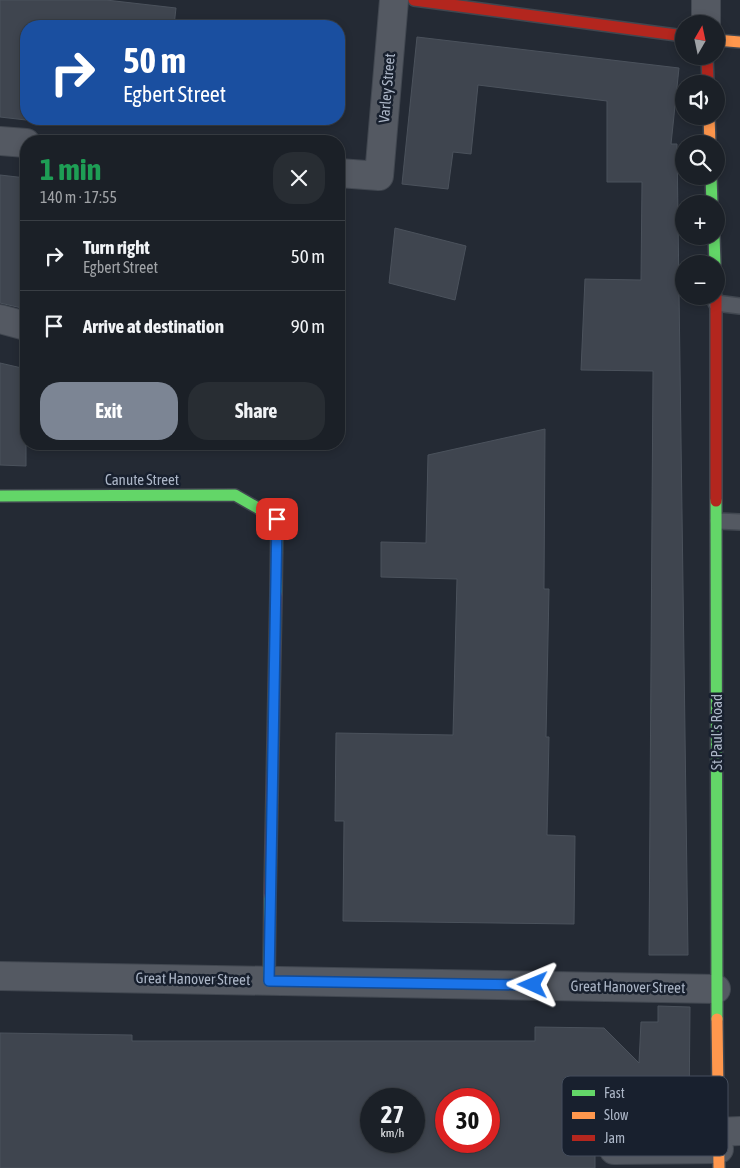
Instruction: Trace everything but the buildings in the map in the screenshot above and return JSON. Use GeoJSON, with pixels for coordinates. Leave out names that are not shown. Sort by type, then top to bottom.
{"type":"FeatureCollection","features":[{"type":"Feature","properties":{"kind":"street","name":"Varley Street"},"geometry":{"type":"LineString","coordinates":[[345,173],[379,176],[394,0]]}},
{"type":"Feature","properties":{"kind":"street"},"geometry":{"type":"LineString","coordinates":[[414,0],[452,2],[675,35]]}},
{"type":"Feature","properties":{"kind":"street"},"geometry":{"type":"LineString","coordinates":[[706,0],[706,15]]}},
{"type":"Feature","properties":{"kind":"street"},"geometry":{"type":"LineString","coordinates":[[725,41],[740,42]]}},
{"type":"Feature","properties":{"kind":"street"},"geometry":{"type":"LineString","coordinates":[[0,140],[20,142]]}},
{"type":"Feature","properties":{"kind":"street","name":"St Paul's Road"},"geometry":{"type":"LineString","coordinates":[[716,305],[718,521],[716,989],[720,1076]]}},
{"type":"Feature","properties":{"kind":"street"},"geometry":{"type":"LineString","coordinates":[[0,319],[20,324]]}},
{"type":"Feature","properties":{"kind":"street","name":"Canute Street"},"geometry":{"type":"LineString","coordinates":[[0,496],[235,495],[277,519],[269,981]]}},
{"type":"Feature","properties":{"kind":"street","name":"Great Hanover Street"},"geometry":{"type":"LineString","coordinates":[[0,976],[716,989]]}},
{"type":"Feature","properties":{"kind":"lane"},"geometry":{"type":"LineString","coordinates":[[725,302],[740,306]]}},
{"type":"Feature","properties":{"kind":"lane"},"geometry":{"type":"LineString","coordinates":[[718,521],[740,522]]}},
{"type":"Feature","properties":{"kind":"traffic: fast"},"geometry":{"type":"LineString","coordinates":[[711,185],[712,195]]}},
{"type":"Feature","properties":{"kind":"traffic: fast"},"geometry":{"type":"LineString","coordinates":[[714,245],[715,255]]}},
{"type":"Feature","properties":{"kind":"traffic: fast"},"geometry":{"type":"LineString","coordinates":[[0,496],[235,495],[277,519],[276,594]]}},
{"type":"Feature","properties":{"kind":"traffic: fast"},"geometry":{"type":"LineString","coordinates":[[716,501],[717,1019]]}},
{"type":"Feature","properties":{"kind":"traffic: fast"},"geometry":{"type":"LineString","coordinates":[[269,981],[270,896]]}},
{"type":"Feature","properties":{"kind":"traffic: slow"},"geometry":{"type":"LineString","coordinates":[[725,41],[740,42]]}},
{"type":"Feature","properties":{"kind":"traffic: slow"},"geometry":{"type":"LineString","coordinates":[[709,125],[710,135]]}},
{"type":"Feature","properties":{"kind":"traffic: slow"},"geometry":{"type":"LineString","coordinates":[[717,1019],[718,1076]]}},
{"type":"Feature","properties":{"kind":"traffic: slow"},"geometry":{"type":"LineString","coordinates":[[719,1156],[719,1168]]}},
{"type":"Feature","properties":{"kind":"traffic: jam"},"geometry":{"type":"LineString","coordinates":[[414,0],[675,35]]}},
{"type":"Feature","properties":{"kind":"traffic: jam"},"geometry":{"type":"LineString","coordinates":[[707,65],[708,75]]}},
{"type":"Feature","properties":{"kind":"traffic: jam"},"geometry":{"type":"LineString","coordinates":[[716,305],[716,501]]}},
{"type":"Feature","properties":{"kind":"traffic: jam"},"geometry":{"type":"LineString","coordinates":[[270,896],[276,594]]}},
{"type":"Feature","properties":{"kind":"route"},"geometry":{"type":"LineString","coordinates":[[277,519],[269,981],[533,985]]}}]}
